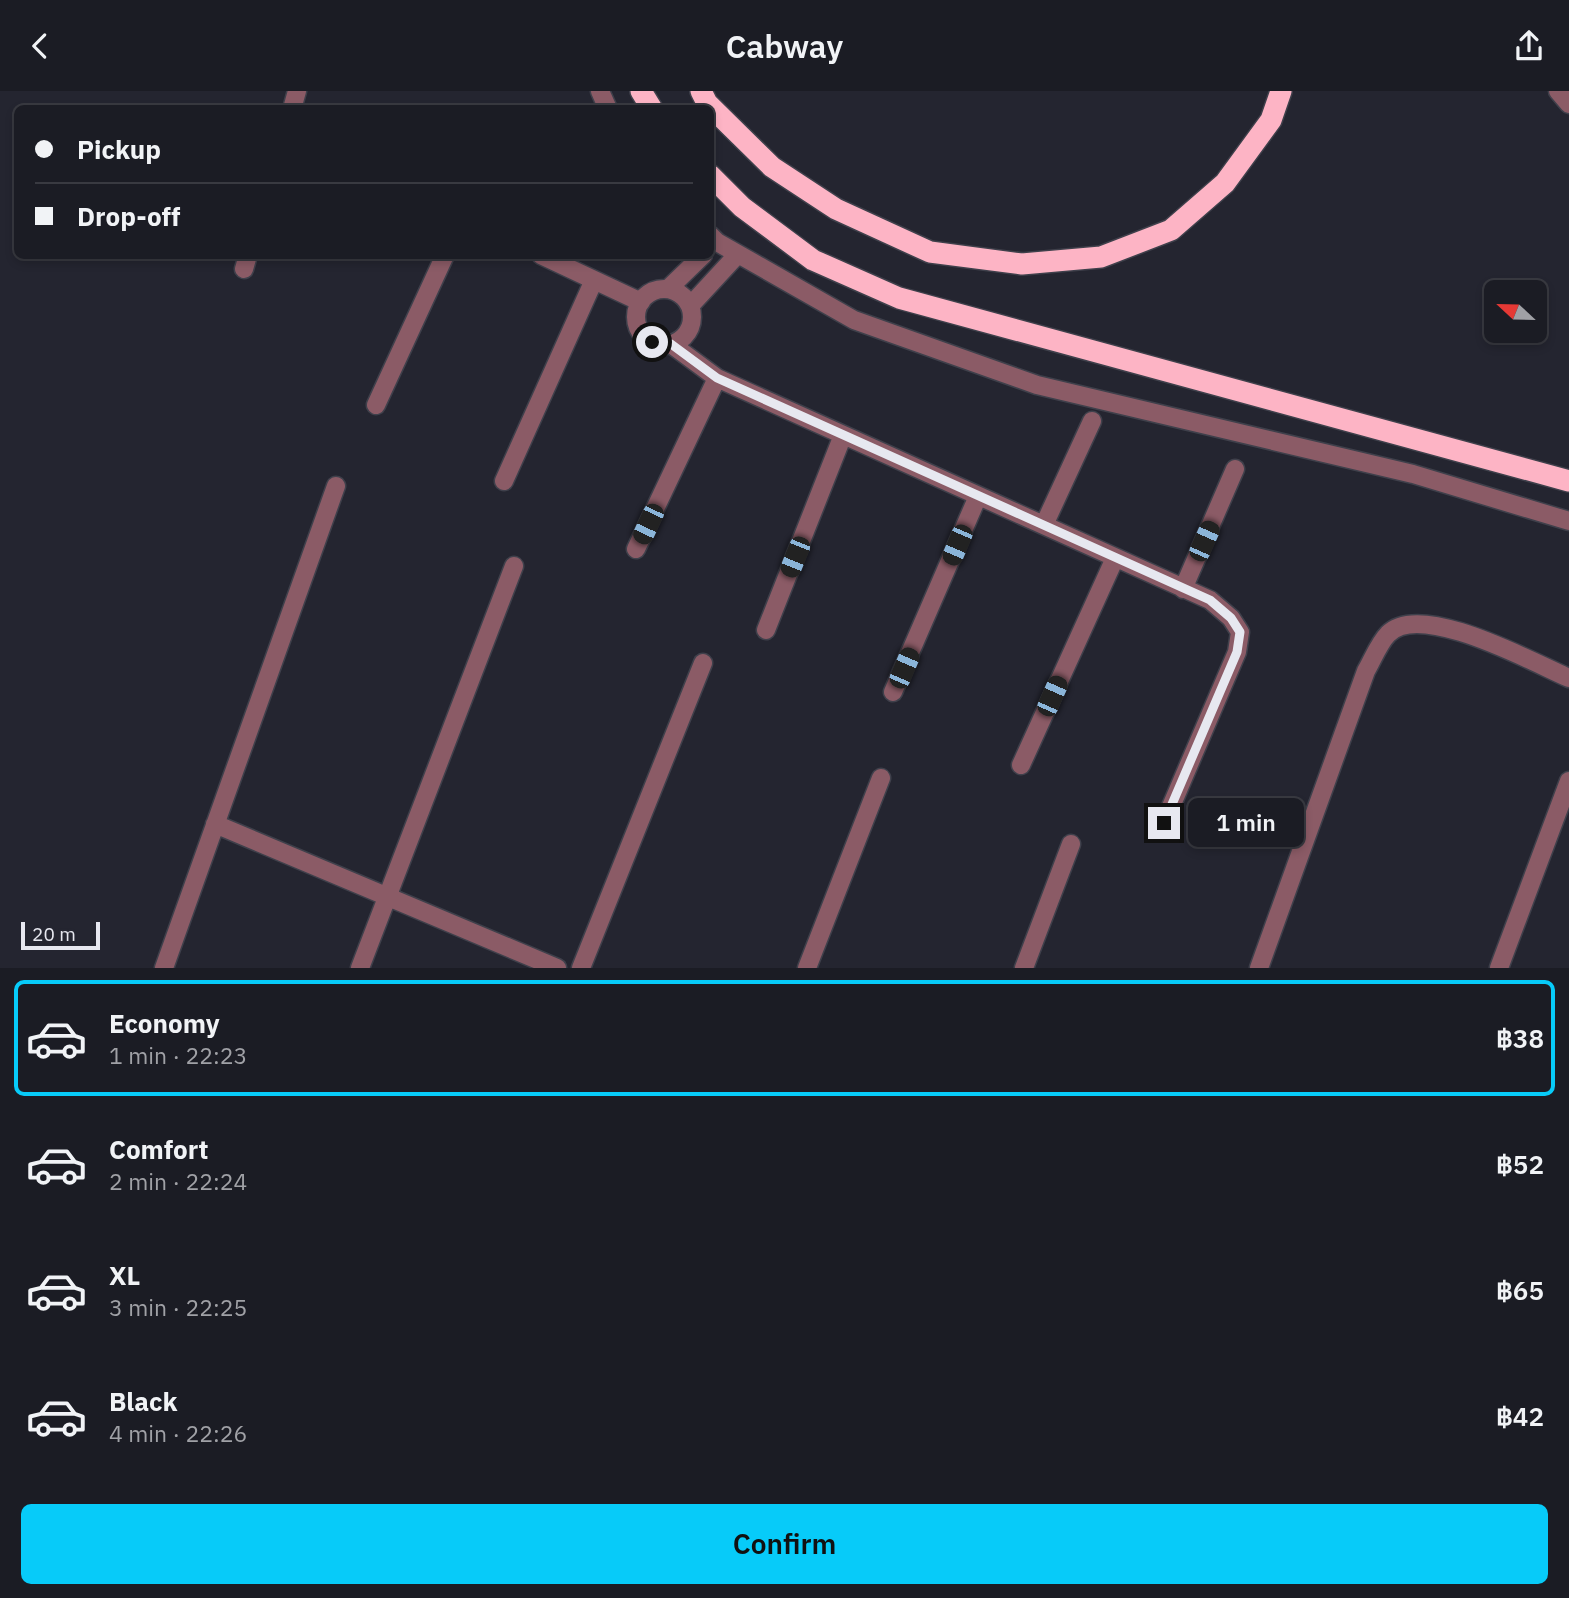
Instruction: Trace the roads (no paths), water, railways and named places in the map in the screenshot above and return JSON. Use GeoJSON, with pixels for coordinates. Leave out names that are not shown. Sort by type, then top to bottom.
{"type":"FeatureCollection","features":[{"type":"Feature","properties":{"kind":"highway"},"geometry":{"type":"LineString","coordinates":[[714,110],[772,167],[836,209],[930,252],[1022,264],[1101,257],[1171,230],[1225,183],[1270,120],[1282,91]]}},
{"type":"Feature","properties":{"kind":"highway"},"geometry":{"type":"LineString","coordinates":[[714,179],[742,207],[813,260],[899,298],[1569,481]]}},
{"type":"Feature","properties":{"kind":"street"},"geometry":{"type":"LineString","coordinates":[[1558,91],[1569,104]]}},
{"type":"Feature","properties":{"kind":"street"},"geometry":{"type":"LineString","coordinates":[[714,242],[854,320],[1037,385],[1413,474],[1569,520]]}},
{"type":"Feature","properties":{"kind":"street"},"geometry":{"type":"LineString","coordinates":[[690,306],[738,254]]}},
{"type":"Feature","properties":{"kind":"street"},"geometry":{"type":"LineString","coordinates":[[376,405],[443,259]]}},
{"type":"Feature","properties":{"kind":"street"},"geometry":{"type":"LineString","coordinates":[[549,259],[641,302]]}},
{"type":"Feature","properties":{"kind":"street"},"geometry":{"type":"LineString","coordinates":[[668,289],[685,297],[690,306],[691,325],[679,340],[661,345],[644,336],[637,318],[641,302],[649,293],[668,289],[699,259]]}},
{"type":"Feature","properties":{"kind":"street"},"geometry":{"type":"LineString","coordinates":[[504,481],[594,280]]}},
{"type":"Feature","properties":{"kind":"street"},"geometry":{"type":"LineString","coordinates":[[671,344],[717,378],[1210,600],[1231,618],[1240,632],[1237,652],[1164,823]]}},
{"type":"Feature","properties":{"kind":"street"},"geometry":{"type":"LineString","coordinates":[[636,549],[717,378]]}},
{"type":"Feature","properties":{"kind":"street"},"geometry":{"type":"LineString","coordinates":[[1044,526],[1091,421]]}},
{"type":"Feature","properties":{"kind":"street"},"geometry":{"type":"LineString","coordinates":[[766,630],[843,435]]}},
{"type":"Feature","properties":{"kind":"street"},"geometry":{"type":"LineString","coordinates":[[1183,589],[1236,469]]}},
{"type":"Feature","properties":{"kind":"street"},"geometry":{"type":"LineString","coordinates":[[164,968],[336,486]]}},
{"type":"Feature","properties":{"kind":"street"},"geometry":{"type":"LineString","coordinates":[[893,692],[978,496]]}},
{"type":"Feature","properties":{"kind":"street"},"geometry":{"type":"LineString","coordinates":[[1021,765],[1115,558]]}},
{"type":"Feature","properties":{"kind":"street"},"geometry":{"type":"LineString","coordinates":[[360,968],[514,566]]}},
{"type":"Feature","properties":{"kind":"street"},"geometry":{"type":"LineString","coordinates":[[1259,968],[1366,671],[1388,632],[1405,625],[1430,624],[1459,631],[1569,678]]}},
{"type":"Feature","properties":{"kind":"street"},"geometry":{"type":"LineString","coordinates":[[582,968],[703,663]]}},
{"type":"Feature","properties":{"kind":"street"},"geometry":{"type":"LineString","coordinates":[[807,968],[881,778]]}},
{"type":"Feature","properties":{"kind":"street"},"geometry":{"type":"LineString","coordinates":[[1499,968],[1569,781]]}},
{"type":"Feature","properties":{"kind":"street"},"geometry":{"type":"LineString","coordinates":[[215,824],[557,968]]}},
{"type":"Feature","properties":{"kind":"street"},"geometry":{"type":"LineString","coordinates":[[1024,968],[1071,844]]}}]}
